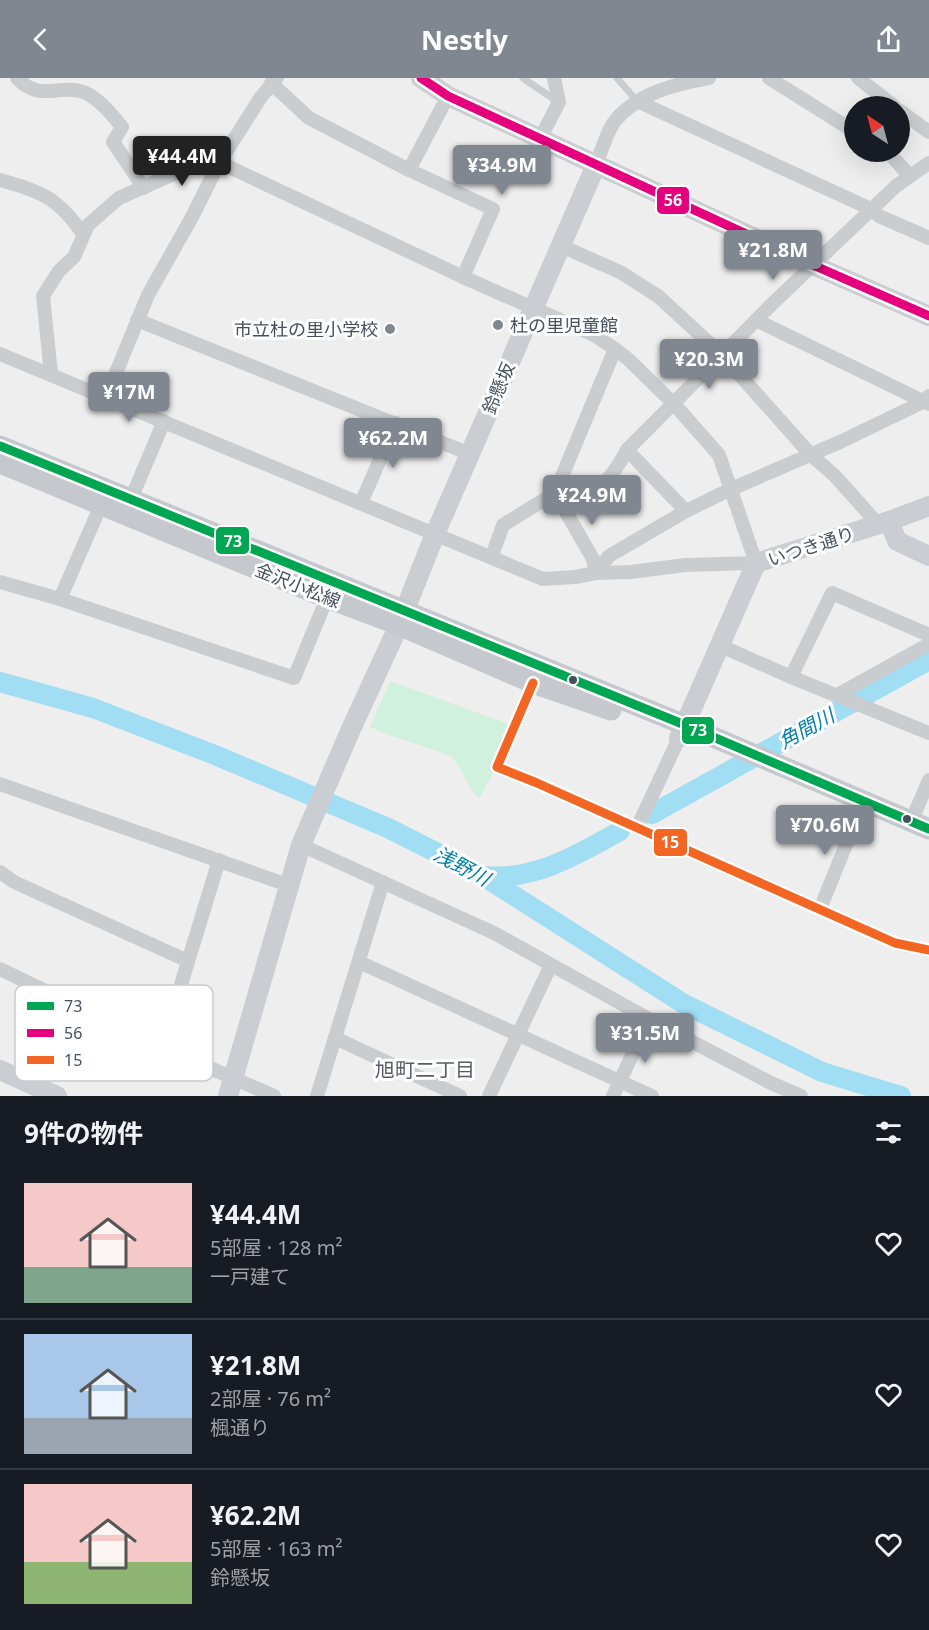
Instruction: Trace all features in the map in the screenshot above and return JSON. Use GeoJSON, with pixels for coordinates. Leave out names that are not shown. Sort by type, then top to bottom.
{"type":"FeatureCollection","features":[{"type":"Feature","properties":{"kind":"main road","name":"金沢小松線"},"geometry":{"type":"LineString","coordinates":[[0,446],[131,499],[402,619],[682,731],[762,766],[920,825]]}},
{"type":"Feature","properties":{"kind":"main road","name":"金沢小松線"},"geometry":{"type":"LineString","coordinates":[[0,463],[327,598],[402,619],[533,683],[627,716],[682,731]]}},
{"type":"Feature","properties":{"kind":"main road","name":"金沢小松線"},"geometry":{"type":"LineString","coordinates":[[762,766],[858,815],[929,845]]}},
{"type":"Feature","properties":{"kind":"street"},"geometry":{"type":"LineString","coordinates":[[17,78],[34,92],[72,90],[87,94],[105,107],[122,127],[113,142],[144,188]]}},
{"type":"Feature","properties":{"kind":"street"},"geometry":{"type":"LineString","coordinates":[[421,78],[448,96],[813,266],[929,316]]}},
{"type":"Feature","properties":{"kind":"street"},"geometry":{"type":"LineString","coordinates":[[540,139],[559,102],[554,78]]}},
{"type":"Feature","properties":{"kind":"street"},"geometry":{"type":"LineString","coordinates":[[596,165],[613,124],[637,101],[672,81],[709,78]]}},
{"type":"Feature","properties":{"kind":"street"},"geometry":{"type":"LineString","coordinates":[[769,78],[844,125]]}},
{"type":"Feature","properties":{"kind":"street"},"geometry":{"type":"LineString","coordinates":[[858,78],[881,96]]}},
{"type":"Feature","properties":{"kind":"street"},"geometry":{"type":"LineString","coordinates":[[106,397],[148,295],[192,217],[219,162],[274,81],[309,118],[409,170],[493,209],[463,277]]}},
{"type":"Feature","properties":{"kind":"street"},"geometry":{"type":"LineString","coordinates":[[409,170],[448,96]]}},
{"type":"Feature","properties":{"kind":"street"},"geometry":{"type":"LineString","coordinates":[[637,101],[929,238]]}},
{"type":"Feature","properties":{"kind":"street"},"geometry":{"type":"LineString","coordinates":[[910,118],[929,132]]}},
{"type":"Feature","properties":{"kind":"street"},"geometry":{"type":"LineString","coordinates":[[0,354],[543,579],[686,565],[756,563],[719,455],[674,404],[615,349],[594,335],[533,306],[463,277],[210,158],[119,198],[88,225],[74,257],[59,271],[43,296],[51,374]]}},
{"type":"Feature","properties":{"kind":"street"},"geometry":{"type":"LineString","coordinates":[[897,162],[910,176]]}},
{"type":"Feature","properties":{"kind":"street"},"geometry":{"type":"LineString","coordinates":[[555,493],[570,496],[600,488],[616,471],[627,450],[721,354],[896,186],[929,163]]}},
{"type":"Feature","properties":{"kind":"street","name":"鈴懸坂"},"geometry":{"type":"LineString","coordinates":[[231,1087],[288,885],[303,840],[402,619],[435,534],[596,165]]}},
{"type":"Feature","properties":{"kind":"street"},"geometry":{"type":"LineString","coordinates":[[0,180],[30,188],[51,198],[73,220],[83,234]]}},
{"type":"Feature","properties":{"kind":"street"},"geometry":{"type":"LineString","coordinates":[[560,245],[647,287],[721,354],[811,455],[883,522],[897,541],[929,556]]}},
{"type":"Feature","properties":{"kind":"street"},"geometry":{"type":"LineString","coordinates":[[137,320],[470,454]]}},
{"type":"Feature","properties":{"kind":"street"},"geometry":{"type":"LineString","coordinates":[[756,320],[927,401]]}},
{"type":"Feature","properties":{"kind":"street"},"geometry":{"type":"LineString","coordinates":[[492,556],[504,525],[555,493],[615,349]]}},
{"type":"Feature","properties":{"kind":"street"},"geometry":{"type":"LineString","coordinates":[[596,573],[609,556],[686,511],[927,401]]}},
{"type":"Feature","properties":{"kind":"street"},"geometry":{"type":"LineString","coordinates":[[131,499],[164,421]]}},
{"type":"Feature","properties":{"kind":"street"},"geometry":{"type":"LineString","coordinates":[[361,503],[396,423]]}},
{"type":"Feature","properties":{"kind":"street"},"geometry":{"type":"LineString","coordinates":[[627,450],[686,511]]}},
{"type":"Feature","properties":{"kind":"street"},"geometry":{"type":"LineString","coordinates":[[555,493],[593,559],[596,573]]}},
{"type":"Feature","properties":{"kind":"street"},"geometry":{"type":"LineString","coordinates":[[60,599],[101,505]]}},
{"type":"Feature","properties":{"kind":"street","name":"いつき通り"},"geometry":{"type":"LineString","coordinates":[[682,731],[756,563],[929,506]]}},
{"type":"Feature","properties":{"kind":"street"},"geometry":{"type":"LineString","coordinates":[[0,582],[60,599],[294,678],[327,598]]}},
{"type":"Feature","properties":{"kind":"street"},"geometry":{"type":"LineString","coordinates":[[791,677],[832,593],[929,634]]}},
{"type":"Feature","properties":{"kind":"street"},"geometry":{"type":"LineString","coordinates":[[841,697],[929,644]]}},
{"type":"Feature","properties":{"kind":"street"},"geometry":{"type":"LineString","coordinates":[[720,646],[929,733]]}},
{"type":"Feature","properties":{"kind":"street"},"geometry":{"type":"LineString","coordinates":[[533,683],[497,767],[895,943],[929,950]]}},
{"type":"Feature","properties":{"kind":"street"},"geometry":{"type":"LineString","coordinates":[[637,828],[682,731]]}},
{"type":"Feature","properties":{"kind":"street"},"geometry":{"type":"LineString","coordinates":[[920,825],[929,780]]}},
{"type":"Feature","properties":{"kind":"street"},"geometry":{"type":"LineString","coordinates":[[0,785],[288,885]]}},
{"type":"Feature","properties":{"kind":"street"},"geometry":{"type":"LineString","coordinates":[[820,909],[858,815]]}},
{"type":"Feature","properties":{"kind":"street"},"geometry":{"type":"LineString","coordinates":[[303,840],[383,882],[494,933],[649,1019],[794,1095]]}},
{"type":"Feature","properties":{"kind":"street"},"geometry":{"type":"LineString","coordinates":[[181,985],[219,860]]}},
{"type":"Feature","properties":{"kind":"street"},"geometry":{"type":"LineString","coordinates":[[2,877],[188,961]]}},
{"type":"Feature","properties":{"kind":"street"},"geometry":{"type":"LineString","coordinates":[[317,1096],[383,882]]}},
{"type":"Feature","properties":{"kind":"street"},"geometry":{"type":"LineString","coordinates":[[359,962],[652,1096]]}},
{"type":"Feature","properties":{"kind":"street"},"geometry":{"type":"LineString","coordinates":[[489,1096],[551,964]]}},
{"type":"Feature","properties":{"kind":"street"},"geometry":{"type":"LineString","coordinates":[[0,969],[34,985]]}},
{"type":"Feature","properties":{"kind":"street"},"geometry":{"type":"LineString","coordinates":[[613,1096],[649,1019]]}},
{"type":"Feature","properties":{"kind":"street"},"geometry":{"type":"LineString","coordinates":[[335,1038],[460,1096]]}},
{"type":"Feature","properties":{"kind":"street"},"geometry":{"type":"LineString","coordinates":[[0,1070],[15,1077]]}},
{"type":"Feature","properties":{"kind":"street"},"geometry":{"type":"LineString","coordinates":[[213,1077],[231,1087],[274,1096]]}},
{"type":"Feature","properties":{"kind":"street"},"geometry":{"type":"LineString","coordinates":[[23,1081],[57,1096]]}},
{"type":"Feature","properties":{"kind":"lane"},"geometry":{"type":"LineString","coordinates":[[523,78],[559,102]]}},
{"type":"Feature","properties":{"kind":"lane"},"geometry":{"type":"LineString","coordinates":[[617,78],[637,101]]}},
{"type":"Feature","properties":{"kind":"green space"},"geometry":{"type":"Polygon","coordinates":[[[390,681],[514,726],[497,767],[479,798],[451,756],[370,727],[390,681]]]}},
{"type":"Feature","properties":{"kind":"waterway","name":"角間川"},"geometry":{"type":"LineString","coordinates":[[652,814],[929,660]]}},
{"type":"Feature","properties":{"kind":"waterway","name":"浅野川"},"geometry":{"type":"LineString","coordinates":[[0,682],[93,708],[215,755],[388,828],[483,876],[684,1004],[822,1072],[901,1096]]}},
{"type":"Feature","properties":{"kind":"waterway","name":"角間川"},"geometry":{"type":"LineString","coordinates":[[483,876],[502,876],[537,870],[571,857],[620,831]]}},
{"type":"Feature","properties":{"kind":"transit line","name":"56"},"geometry":{"type":"LineString","coordinates":[[421,78],[448,96],[813,265],[929,316]]}},
{"type":"Feature","properties":{"kind":"transit line","name":"73"},"geometry":{"type":"LineString","coordinates":[[0,446],[685,725],[929,829]]}},
{"type":"Feature","properties":{"kind":"transit line","name":"15"},"geometry":{"type":"LineString","coordinates":[[533,683],[497,767],[895,943],[929,950]]}},
{"type":"Feature","properties":{"kind":"place","name":"杜の里児童館"},"geometry":{"type":"Point","coordinates":[498,325]}},
{"type":"Feature","properties":{"kind":"place","name":"市立杜の里小学校"},"geometry":{"type":"Point","coordinates":[390,329]}},
{"type":"Feature","properties":{"kind":"district","name":"旭町二丁目"},"geometry":{"type":"Point","coordinates":[425,1069]}}]}
